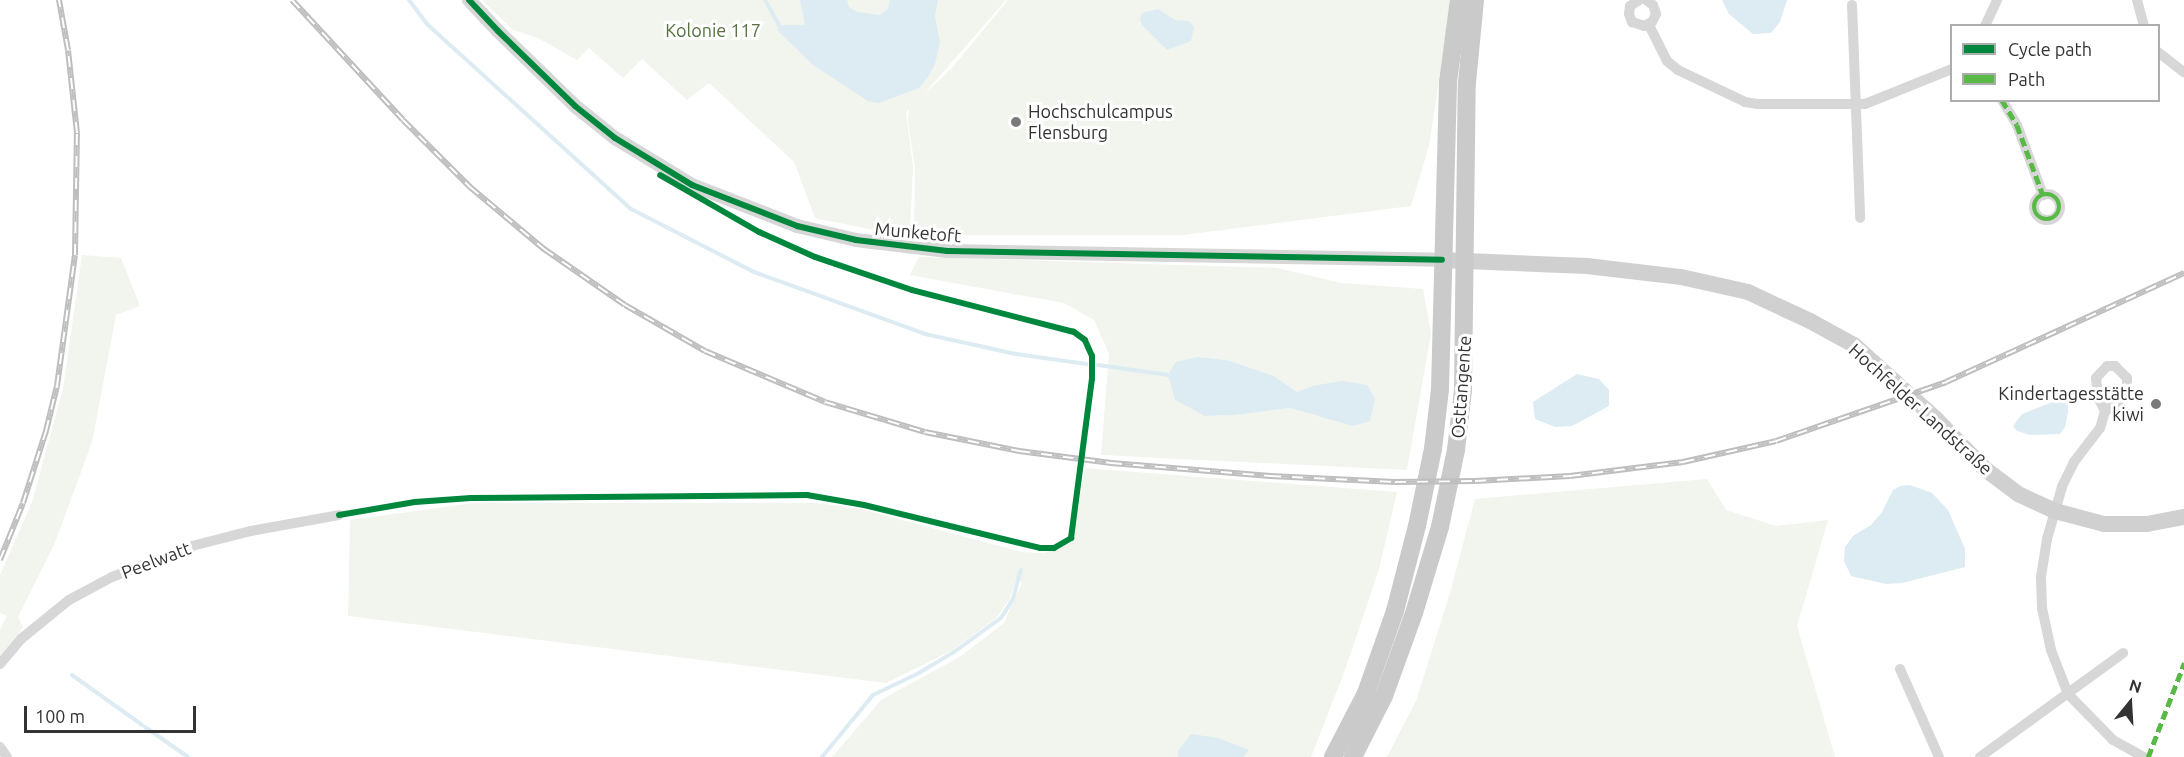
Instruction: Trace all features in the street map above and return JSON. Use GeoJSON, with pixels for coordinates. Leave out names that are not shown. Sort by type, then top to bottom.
{"type":"FeatureCollection","features":[{"type":"Feature","properties":{"kind":"main road","name":"Osttangente"},"geometry":{"type":"LineString","coordinates":[[1333,757],[1366,693],[1395,611],[1418,526],[1433,449],[1440,389],[1448,82],[1459,0]]}},
{"type":"Feature","properties":{"kind":"main road","name":"Osttangente"},"geometry":{"type":"LineString","coordinates":[[1353,757],[1384,696],[1414,613],[1440,527],[1456,450],[1463,390],[1467,262],[1467,83],[1475,0]]}},
{"type":"Feature","properties":{"kind":"main road","name":"Munketoft"},"geometry":{"type":"LineString","coordinates":[[1442,260],[1467,262]]}},
{"type":"Feature","properties":{"kind":"main road","name":"Hochfelder Landstraße"},"geometry":{"type":"LineString","coordinates":[[1467,262],[1587,266],[1681,277],[1748,292],[1854,345],[1936,419],[1985,469],[2018,494],[2055,511],[2104,524],[2147,524],[2184,517]]}},
{"type":"Feature","properties":{"kind":"street","name":"Munketoft"},"geometry":{"type":"LineString","coordinates":[[469,0],[566,98],[615,138],[692,185],[797,226],[856,240],[947,251],[1442,260]]}},
{"type":"Feature","properties":{"kind":"street"},"geometry":{"type":"LineString","coordinates":[[1639,0],[1630,6],[1630,19],[1636,25],[1649,25],[1655,18],[1655,9],[1646,0]]}},
{"type":"Feature","properties":{"kind":"street"},"geometry":{"type":"LineString","coordinates":[[1986,24],[1997,0]]}},
{"type":"Feature","properties":{"kind":"street"},"geometry":{"type":"LineString","coordinates":[[2137,0],[2143,24]]}},
{"type":"Feature","properties":{"kind":"street"},"geometry":{"type":"LineString","coordinates":[[1852,5],[1860,218]]}},
{"type":"Feature","properties":{"kind":"street"},"geometry":{"type":"LineString","coordinates":[[1649,25],[1667,62],[1678,70],[1745,102],[1854,104],[1875,101],[1950,70]]}},
{"type":"Feature","properties":{"kind":"street"},"geometry":{"type":"LineString","coordinates":[[2160,52],[2182,67]]}},
{"type":"Feature","properties":{"kind":"street"},"geometry":{"type":"LineString","coordinates":[[2003,102],[2017,125],[2043,195]]}},
{"type":"Feature","properties":{"kind":"street"},"geometry":{"type":"LineString","coordinates":[[2105,411],[2100,428],[2074,462],[2062,487],[2047,539],[2041,578],[2042,608],[2051,650],[2068,694],[2113,740],[2144,757]]}},
{"type":"Feature","properties":{"kind":"street","name":"Peelwatt"},"geometry":{"type":"LineString","coordinates":[[0,663],[21,639],[60,607],[112,577],[192,546],[251,531],[339,515]]}},
{"type":"Feature","properties":{"kind":"street"},"geometry":{"type":"LineString","coordinates":[[1980,757],[2123,653]]}},
{"type":"Feature","properties":{"kind":"street"},"geometry":{"type":"LineString","coordinates":[[1900,669],[1939,757]]}},
{"type":"Feature","properties":{"kind":"street"},"geometry":{"type":"LineString","coordinates":[[0,747],[7,757]]}},
{"type":"Feature","properties":{"kind":"green space","name":"Hochschulcampus Flensburg"},"geometry":{"type":"Polygon","coordinates":[[[482,0],[1006,0],[924,94],[952,68],[1008,0],[1451,0],[1429,146],[1411,206],[1183,235],[957,235],[914,228],[915,168],[908,122],[909,109],[906,113],[913,167],[910,230],[885,232],[815,218],[794,162],[709,83],[687,100],[642,59],[623,78],[589,48],[577,60],[538,38],[513,30],[482,0]]]}},
{"type":"Feature","properties":{"kind":"green space"},"geometry":{"type":"Polygon","coordinates":[[[82,255],[121,258],[140,306],[116,315],[92,442],[54,545],[18,617],[23,628],[0,656],[0,630],[7,616],[0,613],[0,575],[32,502],[63,389],[82,255]]]}},
{"type":"Feature","properties":{"kind":"green space"},"geometry":{"type":"Polygon","coordinates":[[[919,257],[1277,268],[1341,283],[1423,289],[1431,333],[1407,470],[1101,455],[1109,354],[1094,320],[1064,303],[910,275],[919,257]],[[1198,357],[1205,416],[1236,415],[1290,408],[1320,417],[1312,386],[1297,392],[1274,376],[1227,360],[1198,357]]]}},
{"type":"Feature","properties":{"kind":"green space"},"geometry":{"type":"Polygon","coordinates":[[[1085,468],[1397,492],[1379,569],[1345,670],[1311,757],[832,757],[881,700],[961,656],[1004,623],[1022,582],[1016,580],[1009,600],[996,618],[951,651],[886,683],[348,616],[350,520],[474,503],[817,503],[861,509],[1022,552],[1044,553],[1072,542],[1085,468]]]}},
{"type":"Feature","properties":{"kind":"green space"},"geometry":{"type":"Polygon","coordinates":[[[1707,479],[1726,510],[1776,526],[1828,520],[1797,626],[1835,757],[1387,757],[1416,701],[1450,593],[1475,499],[1707,479]]]}},
{"type":"Feature","properties":{"kind":"shaded area"},"geometry":{"type":"Polygon","coordinates":[[[800,0],[847,0],[849,7],[857,12],[880,15],[888,9],[890,0],[938,0],[935,16],[940,42],[935,64],[919,88],[879,103],[868,101],[813,65],[777,30],[783,25],[805,25],[800,0]]]}},
{"type":"Feature","properties":{"kind":"shaded area"},"geometry":{"type":"Polygon","coordinates":[[[1722,0],[1787,0],[1780,22],[1771,33],[1753,34],[1729,14],[1722,0]]]}},
{"type":"Feature","properties":{"kind":"shaded area"},"geometry":{"type":"Polygon","coordinates":[[[1158,9],[1175,20],[1189,21],[1194,27],[1191,41],[1167,50],[1142,25],[1140,19],[1142,13],[1158,9]]]}},
{"type":"Feature","properties":{"kind":"shaded area"},"geometry":{"type":"Polygon","coordinates":[[[1198,357],[1227,360],[1274,376],[1297,392],[1312,386],[1342,381],[1367,385],[1375,398],[1370,421],[1353,426],[1290,408],[1236,415],[1205,416],[1175,400],[1168,375],[1176,362],[1198,357]]]}},
{"type":"Feature","properties":{"kind":"shaded area"},"geometry":{"type":"Polygon","coordinates":[[[1577,374],[1599,379],[1609,390],[1609,406],[1572,426],[1555,427],[1535,419],[1533,402],[1577,374]]]}},
{"type":"Feature","properties":{"kind":"shaded area"},"geometry":{"type":"Polygon","coordinates":[[[2063,398],[2068,403],[2068,412],[2065,427],[2060,434],[2030,435],[2017,431],[2013,426],[2022,414],[2063,398]]]}},
{"type":"Feature","properties":{"kind":"shaded area"},"geometry":{"type":"Polygon","coordinates":[[[1910,485],[1932,493],[1948,510],[1965,549],[1965,567],[1902,583],[1886,584],[1851,576],[1844,561],[1845,547],[1853,536],[1871,525],[1882,512],[1893,490],[1900,486],[1910,485]]]}},
{"type":"Feature","properties":{"kind":"shaded area"},"geometry":{"type":"Polygon","coordinates":[[[1191,734],[1218,738],[1249,750],[1243,757],[1178,757],[1178,751],[1191,734]]]}},
{"type":"Feature","properties":{"kind":"waterway"},"geometry":{"type":"LineString","coordinates":[[409,0],[428,25],[631,209],[754,272],[925,334],[1016,354],[1086,364]]}},
{"type":"Feature","properties":{"kind":"waterway"},"geometry":{"type":"LineString","coordinates":[[765,0],[780,27]]}},
{"type":"Feature","properties":{"kind":"waterway"},"geometry":{"type":"LineString","coordinates":[[1098,365],[1168,375]]}},
{"type":"Feature","properties":{"kind":"waterway"},"geometry":{"type":"LineString","coordinates":[[822,757],[873,695],[919,673],[954,652],[1001,618],[1013,599],[1021,570]]}},
{"type":"Feature","properties":{"kind":"waterway"},"geometry":{"type":"LineString","coordinates":[[72,675],[142,725]]}},
{"type":"Feature","properties":{"kind":"waterway"},"geometry":{"type":"LineString","coordinates":[[145,727],[188,757]]}},
{"type":"Feature","properties":{"kind":"railway"},"geometry":{"type":"LineString","coordinates":[[0,560],[23,503],[46,431],[57,386],[75,255],[77,133],[68,50],[59,0]]}},
{"type":"Feature","properties":{"kind":"railway"},"geometry":{"type":"LineString","coordinates":[[292,0],[403,120],[470,187],[544,249],[625,305],[705,351],[825,402],[925,432],[1019,451],[1111,463],[1270,476],[1395,482],[1570,476],[1683,462],[1776,441],[1946,382],[2184,273]]}},
{"type":"Feature","properties":{"kind":"marked path"},"geometry":{"type":"LineString","coordinates":[[2003,102],[2017,125],[2043,195]]}},
{"type":"Feature","properties":{"kind":"marked path"},"geometry":{"type":"LineString","coordinates":[[2047,194],[2056,198],[2060,207],[2056,216],[2047,220],[2038,216],[2034,207],[2038,198],[2047,194]]}},
{"type":"Feature","properties":{"kind":"marked path"},"geometry":{"type":"LineString","coordinates":[[2148,757],[2184,663]]}},
{"type":"Feature","properties":{"kind":"cycle path"},"geometry":{"type":"LineString","coordinates":[[469,0],[575,106],[615,138],[692,185],[797,226],[856,240],[947,251],[1442,260]]}},
{"type":"Feature","properties":{"kind":"cycle path"},"geometry":{"type":"LineString","coordinates":[[339,515],[415,502],[471,498],[807,495],[864,505],[1040,548],[1054,548],[1071,538],[1092,379],[1092,356],[1085,340],[1074,332],[912,290],[815,257],[759,232],[660,175]]}},
{"type":"Feature","properties":{"kind":"place","name":"Hochschulcampus Flensburg"},"geometry":{"type":"Point","coordinates":[1016,122]}},
{"type":"Feature","properties":{"kind":"place","name":"Kindertagesstätte kiwi"},"geometry":{"type":"Point","coordinates":[2156,404]}},
{"type":"Feature","properties":{"kind":"park label","name":"Kolonie 117"},"geometry":{"type":"Point","coordinates":[713,30]}}]}
